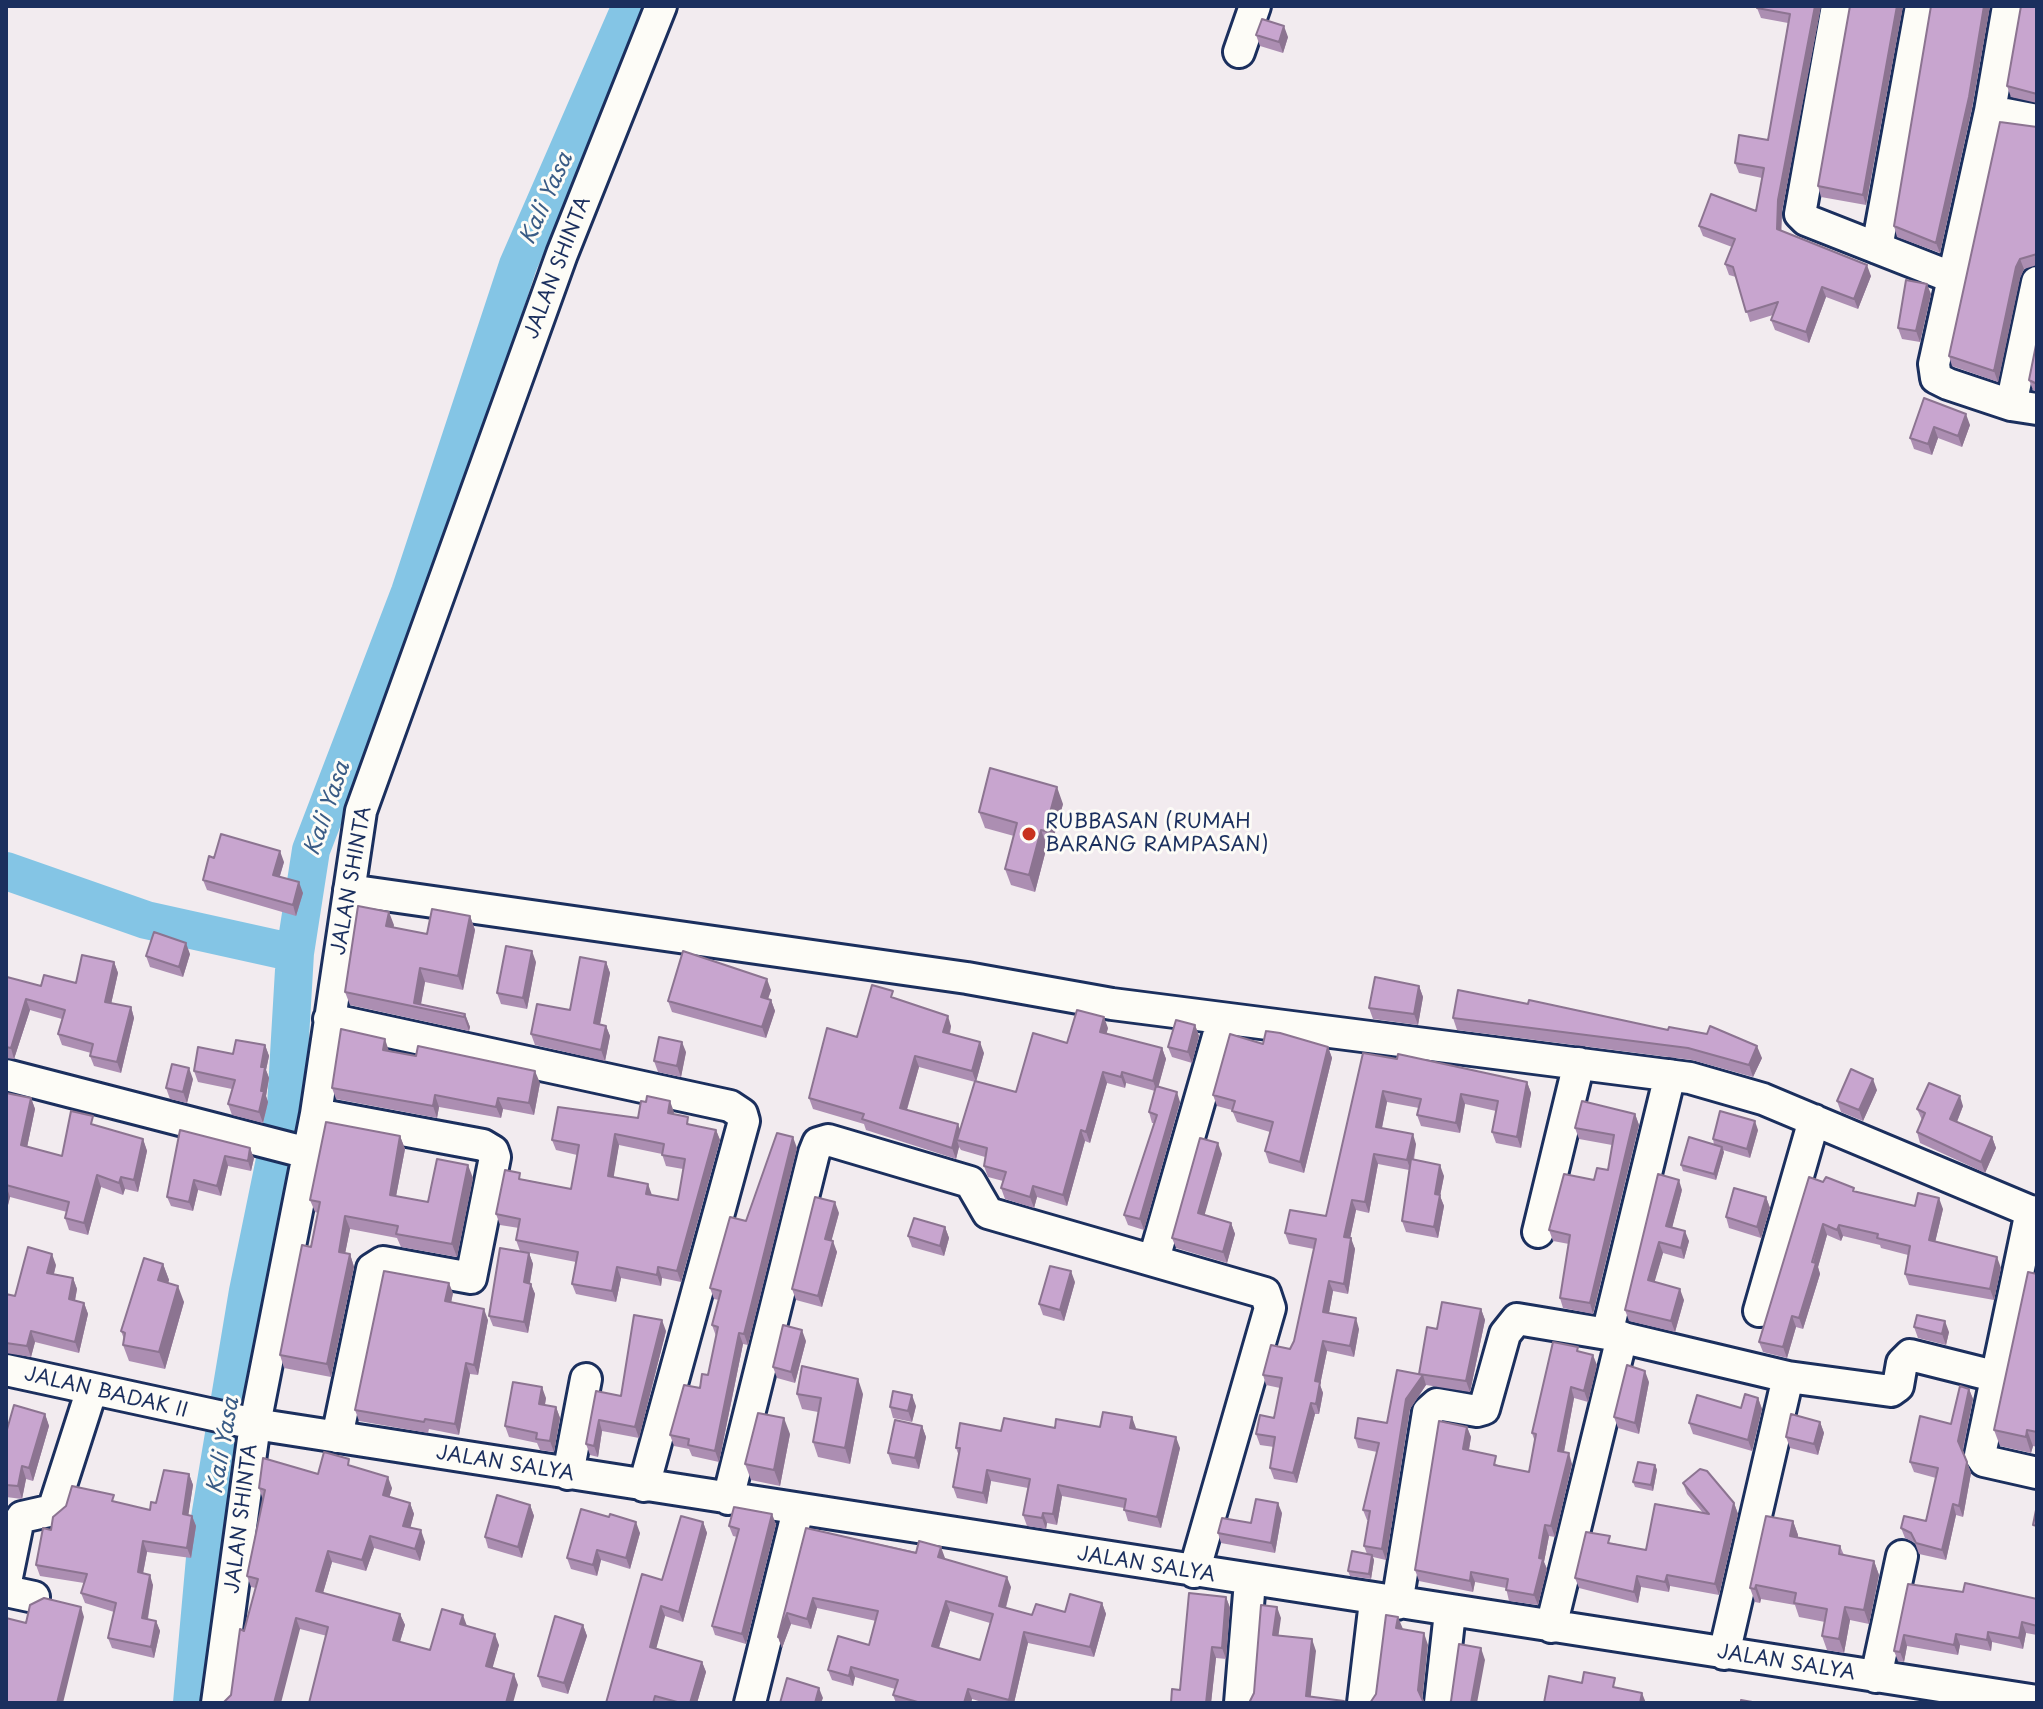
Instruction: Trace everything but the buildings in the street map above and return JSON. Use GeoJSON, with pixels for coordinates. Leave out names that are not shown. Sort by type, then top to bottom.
{"type":"FeatureCollection","features":[{"type":"Feature","properties":{"kind":"street","name":"JALAN SHINTA"},"geometry":{"type":"LineString","coordinates":[[217,1703],[247,1423],[316,1114],[361,811],[562,254],[661,6]]}},
{"type":"Feature","properties":{"kind":"street"},"geometry":{"type":"LineString","coordinates":[[1239,52],[1255,6]]}},
{"type":"Feature","properties":{"kind":"street"},"geometry":{"type":"LineString","coordinates":[[1837,6],[1800,214],[1956,279]]}},
{"type":"Feature","properties":{"kind":"street"},"geometry":{"type":"LineString","coordinates":[[1877,248],[1921,6]]}},
{"type":"Feature","properties":{"kind":"street"},"geometry":{"type":"LineString","coordinates":[[2008,6],[1956,279],[1934,364],[1936,378],[2024,407],[2037,282]]}},
{"type":"Feature","properties":{"kind":"street"},"geometry":{"type":"LineString","coordinates":[[1990,111],[2037,120]]}},
{"type":"Feature","properties":{"kind":"street"},"geometry":{"type":"LineString","coordinates":[[349,890],[967,978],[1112,1004],[1670,1075],[1722,1085],[2034,1212],[1994,1376],[1981,1459],[2037,1473]]}},
{"type":"Feature","properties":{"kind":"street"},"geometry":{"type":"LineString","coordinates":[[329,1019],[730,1106],[742,1114],[744,1121],[644,1486]]}},
{"type":"Feature","properties":{"kind":"street"},"geometry":{"type":"LineString","coordinates":[[1154,1259],[1223,1019]]}},
{"type":"Feature","properties":{"kind":"street"},"geometry":{"type":"LineString","coordinates":[[1538,1232],[1579,1063]]}},
{"type":"Feature","properties":{"kind":"street"},"geometry":{"type":"LineString","coordinates":[[6,1075],[306,1152]]}},
{"type":"Feature","properties":{"kind":"street"},"geometry":{"type":"LineString","coordinates":[[1551,1627],[1670,1075]]}},
{"type":"Feature","properties":{"kind":"street"},"geometry":{"type":"LineString","coordinates":[[316,1114],[483,1145],[493,1151],[495,1157],[471,1278],[383,1262],[372,1269],[337,1437]]}},
{"type":"Feature","properties":{"kind":"street"},"geometry":{"type":"LineString","coordinates":[[1759,1311],[1814,1120]]}},
{"type":"Feature","properties":{"kind":"street"},"geometry":{"type":"LineString","coordinates":[[728,1499],[814,1153],[823,1139],[970,1182],[988,1213],[1254,1287],[1269,1299],[1270,1308],[1194,1572]]}},
{"type":"Feature","properties":{"kind":"street"},"geometry":{"type":"LineString","coordinates":[[1363,1703],[1431,1407],[1437,1404],[1477,1411],[1484,1409],[1505,1334],[1517,1319],[1614,1336],[1788,1377],[1894,1390],[1898,1386],[1902,1363],[1910,1355],[1994,1376]]}},
{"type":"Feature","properties":{"kind":"street","name":"JALAN BADAK II"},"geometry":{"type":"LineString","coordinates":[[6,1370],[247,1423]]}},
{"type":"Feature","properties":{"kind":"street"},"geometry":{"type":"LineString","coordinates":[[1724,1654],[1788,1377]]}},
{"type":"Feature","properties":{"kind":"street"},"geometry":{"type":"LineString","coordinates":[[568,1474],[586,1379]]}},
{"type":"Feature","properties":{"kind":"street"},"geometry":{"type":"LineString","coordinates":[[6,1582],[18,1523],[22,1517],[53,1510],[92,1389]]}},
{"type":"Feature","properties":{"kind":"street","name":"JALAN SALYA"},"geometry":{"type":"LineString","coordinates":[[247,1423],[2037,1701]]}},
{"type":"Feature","properties":{"kind":"street"},"geometry":{"type":"LineString","coordinates":[[750,1703],[798,1510]]}},
{"type":"Feature","properties":{"kind":"street"},"geometry":{"type":"LineString","coordinates":[[1876,1677],[1902,1556]]}},
{"type":"Feature","properties":{"kind":"street"},"geometry":{"type":"LineString","coordinates":[[1240,1703],[1250,1581]]}},
{"type":"Feature","properties":{"kind":"street"},"geometry":{"type":"LineString","coordinates":[[1440,1703],[1450,1612]]}},
{"type":"Feature","properties":{"kind":"waterway","name":"Kali Yasa"},"geometry":{"type":"LineString","coordinates":[[192,1703],[207,1536],[248,1291],[286,1106],[295,953],[311,850],[410,592],[518,265],[631,6]]}},
{"type":"Feature","properties":{"kind":"waterway"},"geometry":{"type":"LineString","coordinates":[[6,871],[146,920],[295,953]]}},
{"type":"Feature","properties":{"kind":"place","name":"RUBBASAN (RUMAH BARANG RAMPASAN)"},"geometry":{"type":"Point","coordinates":[1029,834]}}]}
